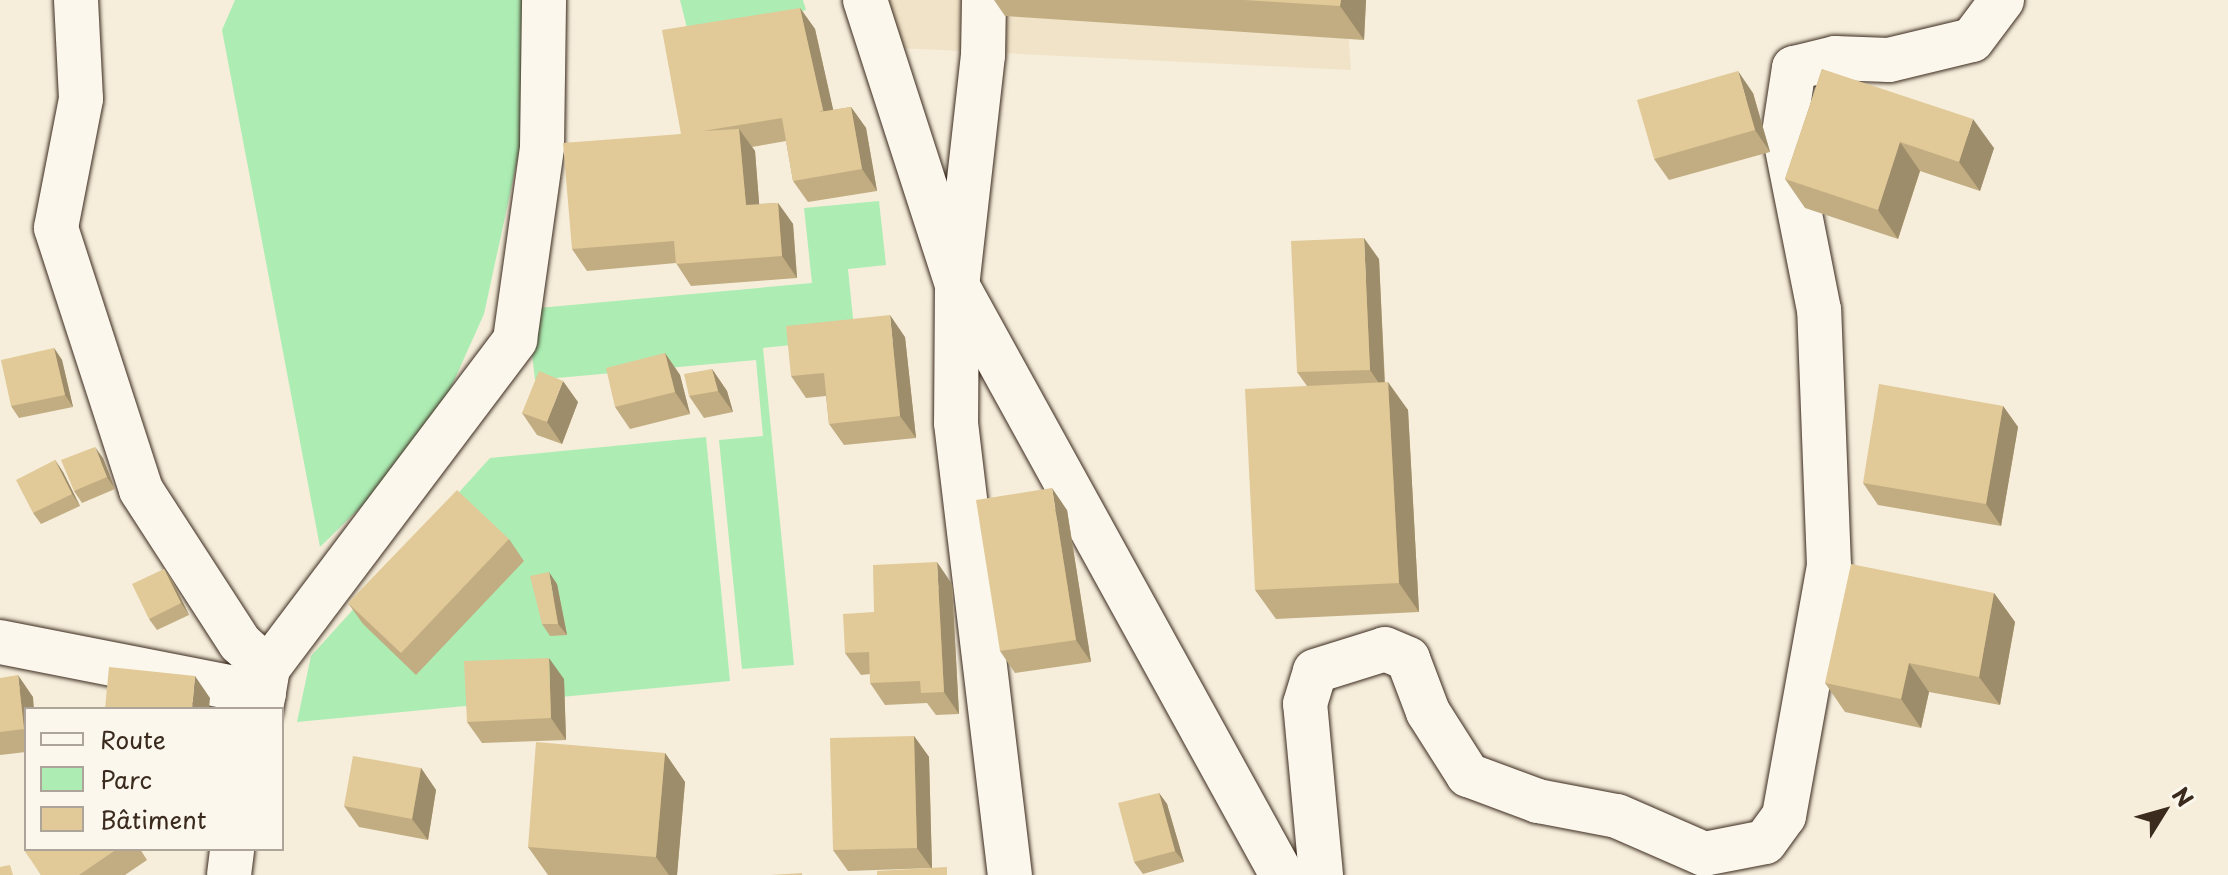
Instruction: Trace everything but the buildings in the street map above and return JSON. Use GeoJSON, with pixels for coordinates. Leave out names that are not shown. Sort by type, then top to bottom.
{"type":"FeatureCollection","features":[{"type":"Feature","properties":{"kind":"street"},"geometry":{"type":"LineString","coordinates":[[76,0],[81,99],[56,228],[141,490],[240,643],[264,690]]}},
{"type":"Feature","properties":{"kind":"street"},"geometry":{"type":"LineString","coordinates":[[264,690],[515,340],[542,147],[544,0]]}},
{"type":"Feature","properties":{"kind":"street"},"geometry":{"type":"LineString","coordinates":[[865,0],[957,285],[1282,875]]}},
{"type":"Feature","properties":{"kind":"street"},"geometry":{"type":"LineString","coordinates":[[984,0],[983,55],[957,285],[956,423],[1010,875]]}},
{"type":"Feature","properties":{"kind":"street"},"geometry":{"type":"LineString","coordinates":[[1321,875],[1305,704],[1315,671],[1385,649],[1408,659],[1428,712],[1468,775],[1538,801],[1617,816],[1704,854],[1765,842],[1784,816],[1829,566],[1819,310],[1784,133],[1794,68],[1835,58],[1889,60],[1972,40],[2002,0]]}},
{"type":"Feature","properties":{"kind":"street"},"geometry":{"type":"LineString","coordinates":[[0,642],[264,690]]}},
{"type":"Feature","properties":{"kind":"shaded area"},"geometry":{"type":"Polygon","coordinates":[[[882,0],[1346,0],[1351,70],[898,48],[882,0]]]}},
{"type":"Feature","properties":{"kind":"green space"},"geometry":{"type":"Polygon","coordinates":[[[235,0],[525,0],[527,115],[484,314],[426,443],[320,547],[222,30],[235,0]]]}},
{"type":"Feature","properties":{"kind":"green space"},"geometry":{"type":"Polygon","coordinates":[[[680,0],[803,0],[806,10],[690,40],[680,0]]]}},
{"type":"Feature","properties":{"kind":"green space"},"geometry":{"type":"Polygon","coordinates":[[[879,201],[886,265],[848,269],[855,338],[763,348],[794,665],[742,669],[719,440],[763,436],[756,360],[535,380],[527,309],[812,283],[804,208],[879,201]]]}},
{"type":"Feature","properties":{"kind":"green space"},"geometry":{"type":"Polygon","coordinates":[[[706,437],[730,681],[297,722],[311,656],[490,458],[706,437]]]}}]}
